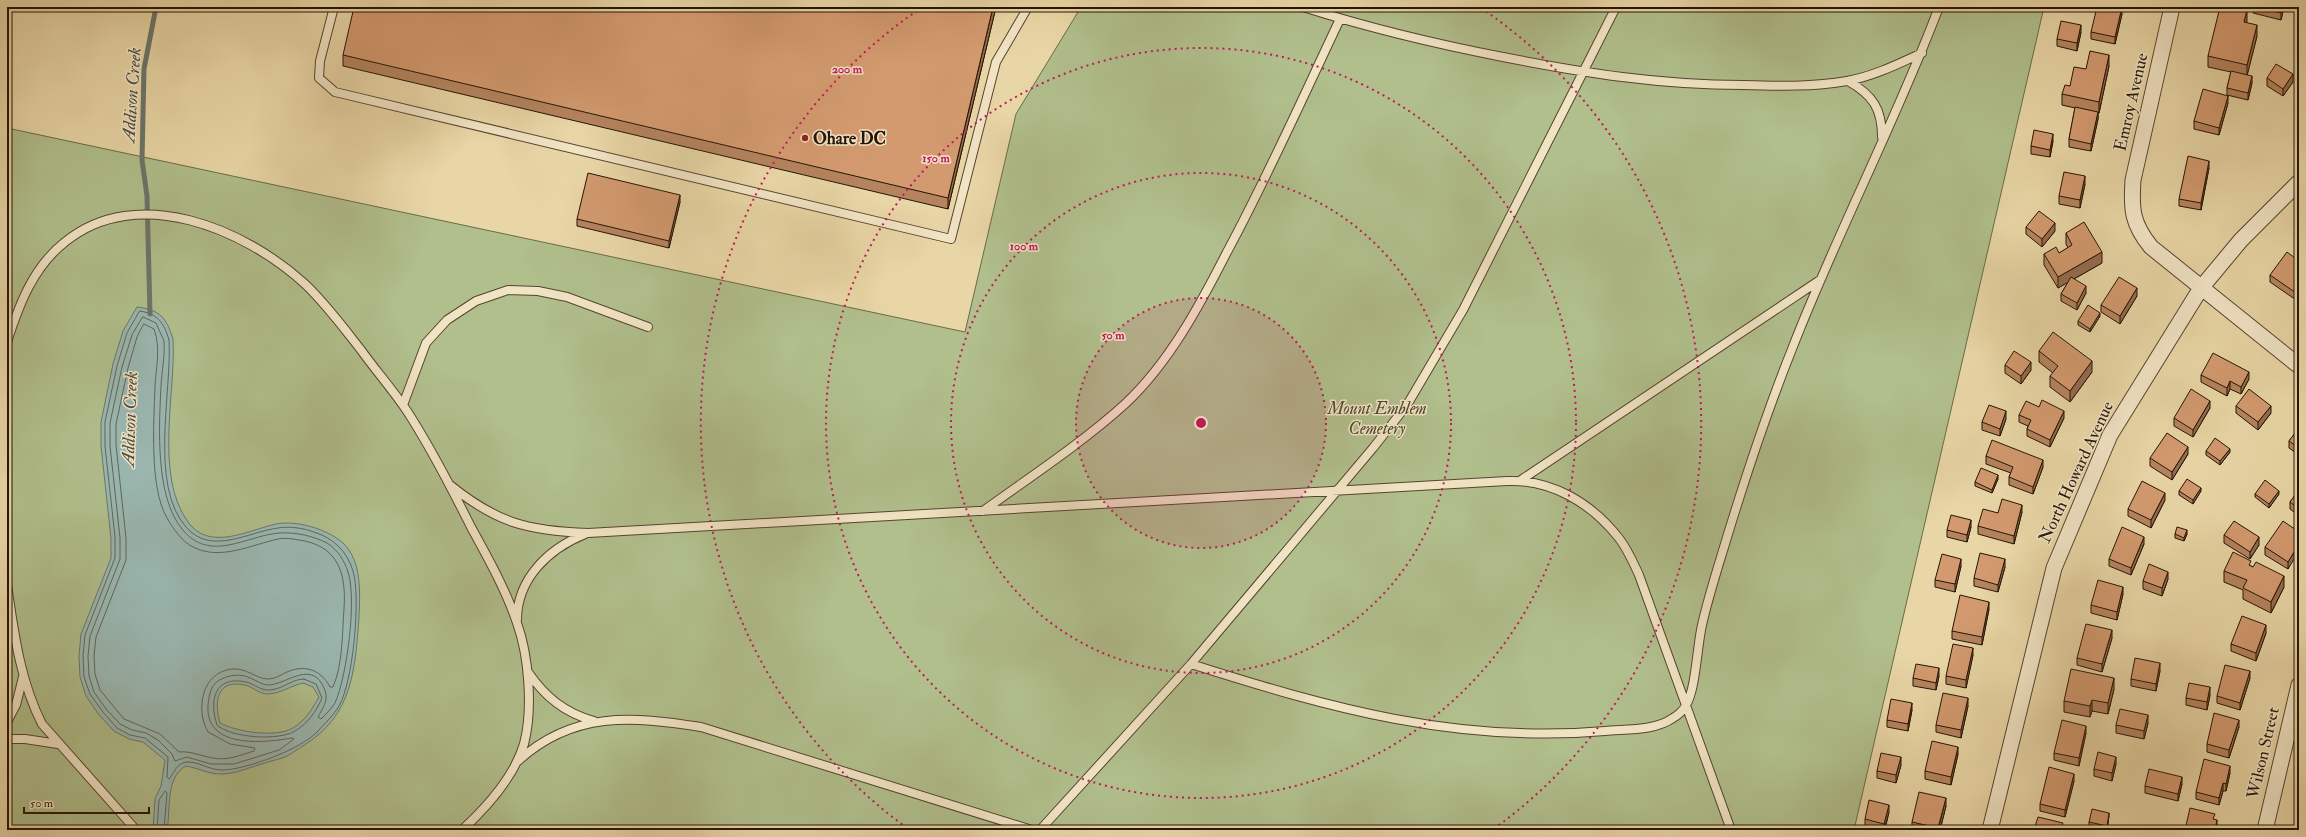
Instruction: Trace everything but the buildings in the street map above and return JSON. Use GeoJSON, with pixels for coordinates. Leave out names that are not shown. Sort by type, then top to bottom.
{"type":"FeatureCollection","features":[{"type":"Feature","properties":{"kind":"street","name":"Emroy Avenue"},"geometry":{"type":"LineString","coordinates":[[2172,7],[2133,180],[2131,206],[2135,221],[2146,242],[2201,288]]}},
{"type":"Feature","properties":{"kind":"street","name":"North Howard Avenue"},"geometry":{"type":"LineString","coordinates":[[1990,830],[2057,559],[2117,421],[2201,288],[2241,240],[2299,182]]}},
{"type":"Feature","properties":{"kind":"street"},"geometry":{"type":"LineString","coordinates":[[2201,288],[2299,366]]}},
{"type":"Feature","properties":{"kind":"street","name":"Wilson Street"},"geometry":{"type":"LineString","coordinates":[[2265,830],[2299,685]]}},
{"type":"Feature","properties":{"kind":"lane"},"geometry":{"type":"LineString","coordinates":[[334,7],[320,61],[319,78],[335,92],[951,238],[996,62],[1028,7]]}},
{"type":"Feature","properties":{"kind":"lane"},"geometry":{"type":"LineString","coordinates":[[1303,7],[1340,19],[1476,52],[1584,73],[1674,84],[1772,86],[1848,81],[1893,66],[1922,53]]}},
{"type":"Feature","properties":{"kind":"lane"},"geometry":{"type":"LineString","coordinates":[[1040,830],[1191,664],[1338,490],[1407,404],[1432,365],[1496,246],[1616,7]]}},
{"type":"Feature","properties":{"kind":"lane"},"geometry":{"type":"LineString","coordinates":[[1191,664],[1297,696],[1358,712],[1412,724],[1458,730],[1512,733],[1590,732],[1641,728],[1663,724],[1674,718],[1686,706],[1693,680],[1702,624],[1736,508],[1791,350],[1882,140],[1922,53],[1939,7]]}},
{"type":"Feature","properties":{"kind":"lane"},"geometry":{"type":"LineString","coordinates":[[982,511],[1099,426],[1126,404],[1150,376],[1202,301],[1254,202],[1340,19]]}},
{"type":"Feature","properties":{"kind":"lane"},"geometry":{"type":"LineString","coordinates":[[1848,81],[1860,88],[1876,106],[1882,120],[1882,140]]}},
{"type":"Feature","properties":{"kind":"lane"},"geometry":{"type":"LineString","coordinates":[[7,342],[28,286],[52,253],[64,242],[89,227],[105,220],[133,215],[162,216],[185,219],[225,232],[251,245],[305,284],[335,316],[402,405],[450,485],[497,576],[517,623],[528,672],[528,698],[524,743],[516,763],[483,810],[462,830]]}},
{"type":"Feature","properties":{"kind":"lane"},"geometry":{"type":"LineString","coordinates":[[1521,480],[1821,280]]}},
{"type":"Feature","properties":{"kind":"lane"},"geometry":{"type":"LineString","coordinates":[[402,405],[426,343],[447,320],[476,301],[508,290],[538,291],[567,297],[648,327]]}},
{"type":"Feature","properties":{"kind":"lane"},"geometry":{"type":"LineString","coordinates":[[450,485],[472,503],[504,520],[547,530],[588,533],[1521,480],[1540,484],[1571,496],[1600,518],[1619,538],[1639,575],[1731,830]]}},
{"type":"Feature","properties":{"kind":"lane"},"geometry":{"type":"LineString","coordinates":[[517,623],[520,598],[534,571],[556,548],[588,533]]}},
{"type":"Feature","properties":{"kind":"lane"},"geometry":{"type":"LineString","coordinates":[[7,585],[23,677],[32,704],[42,724],[58,744],[136,830]]}},
{"type":"Feature","properties":{"kind":"lane"},"geometry":{"type":"LineString","coordinates":[[528,672],[547,697],[569,712],[594,721]]}},
{"type":"Feature","properties":{"kind":"lane"},"geometry":{"type":"LineString","coordinates":[[7,722],[16,705],[23,677]]}},
{"type":"Feature","properties":{"kind":"lane"},"geometry":{"type":"LineString","coordinates":[[516,763],[529,752],[562,732],[594,721],[650,720],[701,727],[1032,830]]}},
{"type":"Feature","properties":{"kind":"lane"},"geometry":{"type":"LineString","coordinates":[[7,739],[25,739],[58,744]]}},
{"type":"Feature","properties":{"kind":"green space","name":"Mount Emblem Cemetery"},"geometry":{"type":"Polygon","coordinates":[[[1081,7],[2044,7],[1854,830],[7,830],[7,128],[965,332],[1016,114],[1081,7]]]}},
{"type":"Feature","properties":{"kind":"water"},"geometry":{"type":"Polygon","coordinates":[[[137,307],[145,308],[157,313],[165,320],[173,339],[169,458],[172,481],[178,503],[188,522],[197,531],[207,536],[218,537],[242,534],[284,523],[293,523],[320,530],[336,538],[349,550],[357,568],[359,588],[356,655],[353,673],[342,706],[332,720],[320,734],[280,759],[227,774],[212,773],[186,766],[179,771],[172,786],[167,830],[153,830],[155,799],[161,786],[165,760],[143,742],[129,739],[114,731],[99,715],[86,696],[80,677],[79,656],[81,634],[111,558],[111,538],[101,446],[101,422],[113,364],[123,331],[137,307]],[[303,683],[268,694],[262,693],[245,685],[228,685],[219,694],[217,707],[220,723],[236,729],[256,733],[277,733],[286,731],[302,721],[314,706],[319,697],[313,687],[303,683]]]}},
{"type":"Feature","properties":{"kind":"waterway","name":"Addison Creek"},"geometry":{"type":"LineString","coordinates":[[150,314],[147,196],[142,160],[144,69],[156,7]]}},
{"type":"Feature","properties":{"kind":"place","name":"Ohare DC"},"geometry":{"type":"Point","coordinates":[805,138]}}]}
